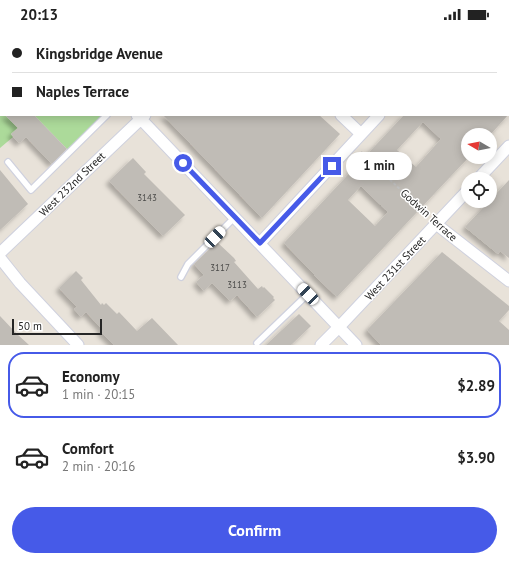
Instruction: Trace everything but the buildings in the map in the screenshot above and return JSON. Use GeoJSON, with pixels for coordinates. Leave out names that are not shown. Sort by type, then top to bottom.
{"type":"FeatureCollection","features":[{"type":"Feature","properties":{"kind":"street"},"geometry":{"type":"LineString","coordinates":[[141,116],[356,345]]}},
{"type":"Feature","properties":{"kind":"street","name":"West 232nd Street"},"geometry":{"type":"LineString","coordinates":[[0,253],[141,116]]}},
{"type":"Feature","properties":{"kind":"street"},"geometry":{"type":"LineString","coordinates":[[342,116],[361,134]]}},
{"type":"Feature","properties":{"kind":"street"},"geometry":{"type":"LineString","coordinates":[[260,243],[378,116]]}},
{"type":"Feature","properties":{"kind":"street"},"geometry":{"type":"LineString","coordinates":[[485,172],[509,146]]}},
{"type":"Feature","properties":{"kind":"street","name":"West 231st Street"},"geometry":{"type":"LineString","coordinates":[[321,345],[461,197]]}},
{"type":"Feature","properties":{"kind":"street","name":"Godwin Terrace"},"geometry":{"type":"LineString","coordinates":[[436,224],[509,281]]}},
{"type":"Feature","properties":{"kind":"street"},"geometry":{"type":"LineString","coordinates":[[0,258],[20,283],[78,345]]}},
{"type":"Feature","properties":{"kind":"lane"},"geometry":{"type":"LineString","coordinates":[[8,162],[31,190],[106,116]]}},
{"type":"Feature","properties":{"kind":"lane"},"geometry":{"type":"LineString","coordinates":[[181,277],[188,264],[235,217]]}},
{"type":"Feature","properties":{"kind":"lane"},"geometry":{"type":"LineString","coordinates":[[257,343],[308,294]]}},
{"type":"Feature","properties":{"kind":"path","name":"Godwin Terrace"},"geometry":{"type":"LineString","coordinates":[[352,144],[436,224]]}},
{"type":"Feature","properties":{"kind":"green space"},"geometry":{"type":"Polygon","coordinates":[[[0,116],[6,116],[18,128],[11,134],[13,137],[0,148],[0,116]]]}},
{"type":"Feature","properties":{"kind":"green space"},"geometry":{"type":"Polygon","coordinates":[[[35,116],[102,116],[68,150],[35,116]]]}},
{"type":"Feature","properties":{"kind":"route"},"geometry":{"type":"LineString","coordinates":[[183,163],[260,243],[332,166]]}}]}
